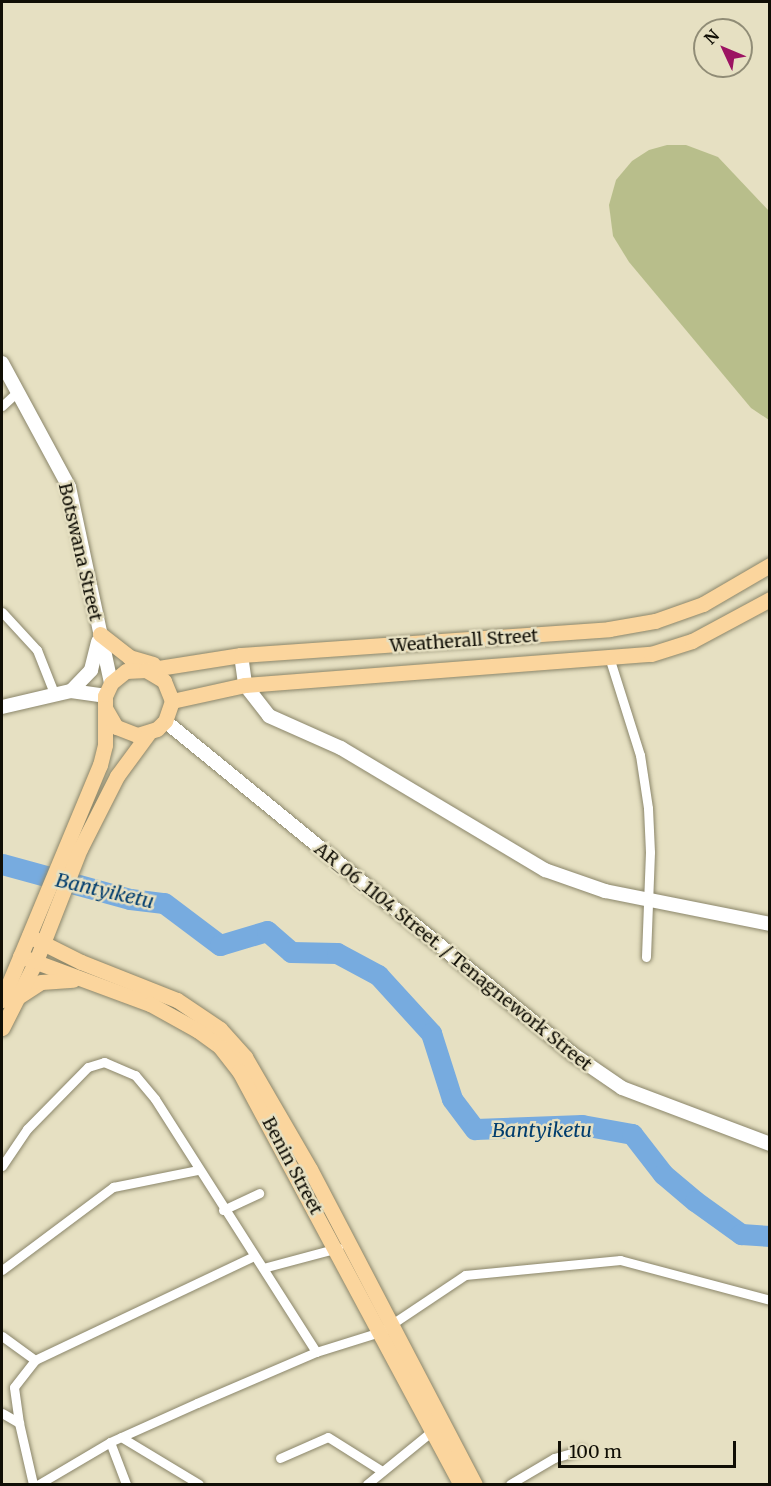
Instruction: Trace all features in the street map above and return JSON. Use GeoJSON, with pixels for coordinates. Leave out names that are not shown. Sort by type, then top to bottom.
{"type":"FeatureCollection","features":[{"type":"Feature","properties":{"kind":"main road","name":"Botswana Street"},"geometry":{"type":"LineString","coordinates":[[2,363],[69,487],[100,634],[107,696]]}},
{"type":"Feature","properties":{"kind":"main road","name":"Weatherall Street"},"geometry":{"type":"LineString","coordinates":[[146,670],[241,655],[560,635],[641,624],[703,604],[770,565]]}},
{"type":"Feature","properties":{"kind":"main road"},"geometry":{"type":"LineString","coordinates":[[172,701],[245,685],[610,660],[651,654],[692,641],[770,599]]}},
{"type":"Feature","properties":{"kind":"main road"},"geometry":{"type":"LineString","coordinates":[[70,691],[91,670],[100,634],[129,657],[161,667]]}},
{"type":"Feature","properties":{"kind":"main road"},"geometry":{"type":"LineString","coordinates":[[241,655],[245,685],[269,716],[341,748],[545,870],[648,900],[770,924]]}},
{"type":"Feature","properties":{"kind":"main road"},"geometry":{"type":"LineString","coordinates":[[2,1000],[40,902],[100,765],[107,696],[126,671],[146,670],[164,681],[172,701],[165,721],[148,734],[117,776],[80,849],[36,961],[2,1028]]}},
{"type":"Feature","properties":{"kind":"main road"},"geometry":{"type":"LineString","coordinates":[[2,707],[70,691],[107,696]]}},
{"type":"Feature","properties":{"kind":"main road"},"geometry":{"type":"LineString","coordinates":[[107,696],[109,718],[126,733],[148,734]]}},
{"type":"Feature","properties":{"kind":"main road","name":"AR_06_1104 Street. / Tenagnework Street"},"geometry":{"type":"LineString","coordinates":[[165,721],[573,1055],[622,1088],[770,1144]]}},
{"type":"Feature","properties":{"kind":"main road"},"geometry":{"type":"LineString","coordinates":[[53,915],[66,947],[81,962]]}},
{"type":"Feature","properties":{"kind":"main road","name":"Benin Street"},"geometry":{"type":"LineString","coordinates":[[28,936],[81,962],[177,1000],[220,1029],[262,1081],[342,1246]]}},
{"type":"Feature","properties":{"kind":"main road","name":"Benin Street"},"geometry":{"type":"LineString","coordinates":[[20,956],[150,1004],[220,1047],[256,1099],[342,1246],[475,1485]]}},
{"type":"Feature","properties":{"kind":"main road"},"geometry":{"type":"LineString","coordinates":[[18,997],[41,982],[58,979],[88,982]]}},
{"type":"Feature","properties":{"kind":"main road","name":"Benin Street"},"geometry":{"type":"LineString","coordinates":[[386,1328],[432,1431],[460,1485]]}},
{"type":"Feature","properties":{"kind":"street"},"geometry":{"type":"LineString","coordinates":[[2,406],[17,392]]}},
{"type":"Feature","properties":{"kind":"street"},"geometry":{"type":"LineString","coordinates":[[2,612],[37,650],[54,693]]}},
{"type":"Feature","properties":{"kind":"street"},"geometry":{"type":"LineString","coordinates":[[610,660],[640,755],[650,852],[646,957]]}},
{"type":"Feature","properties":{"kind":"street"},"geometry":{"type":"LineString","coordinates":[[2,1166],[27,1129],[88,1067],[104,1062],[135,1075],[155,1099],[223,1210],[316,1352]]}},
{"type":"Feature","properties":{"kind":"street"},"geometry":{"type":"LineString","coordinates":[[2,1270],[63,1228],[103,1193],[198,1170]]}},
{"type":"Feature","properties":{"kind":"street"},"geometry":{"type":"LineString","coordinates":[[223,1210],[259,1193]]}},
{"type":"Feature","properties":{"kind":"street"},"geometry":{"type":"LineString","coordinates":[[262,1268],[342,1246]]}},
{"type":"Feature","properties":{"kind":"street"},"geometry":{"type":"LineString","coordinates":[[33,1485],[19,1423],[14,1388],[35,1360],[254,1256]]}},
{"type":"Feature","properties":{"kind":"street"},"geometry":{"type":"LineString","coordinates":[[39,1485],[121,1437],[316,1352],[386,1328],[465,1275],[620,1260],[770,1300]]}},
{"type":"Feature","properties":{"kind":"street"},"geometry":{"type":"LineString","coordinates":[[2,1336],[35,1360]]}},
{"type":"Feature","properties":{"kind":"street"},"geometry":{"type":"LineString","coordinates":[[2,1413],[19,1423]]}},
{"type":"Feature","properties":{"kind":"street"},"geometry":{"type":"LineString","coordinates":[[367,1485],[432,1431]]}},
{"type":"Feature","properties":{"kind":"street"},"geometry":{"type":"LineString","coordinates":[[121,1437],[199,1485]]}},
{"type":"Feature","properties":{"kind":"street"},"geometry":{"type":"LineString","coordinates":[[280,1458],[328,1437],[382,1471]]}},
{"type":"Feature","properties":{"kind":"street"},"geometry":{"type":"LineString","coordinates":[[110,1442],[126,1485]]}},
{"type":"Feature","properties":{"kind":"street"},"geometry":{"type":"LineString","coordinates":[[510,1485],[554,1458],[582,1450]]}},
{"type":"Feature","properties":{"kind":"green space"},"geometry":{"type":"Polygon","coordinates":[[[667,145],[686,145],[718,157],[769,211],[769,420],[751,408],[629,262],[613,236],[609,205],[616,180],[632,161],[649,150],[667,145]]]}},
{"type":"Feature","properties":{"kind":"waterway","name":"Bantyiketu"},"geometry":{"type":"LineString","coordinates":[[2,864],[130,899],[164,903],[220,945],[267,931],[291,952],[337,953],[378,975],[431,1033],[452,1099],[475,1129],[582,1125],[632,1134],[663,1174],[695,1201],[741,1234],[770,1236]]}}]}
